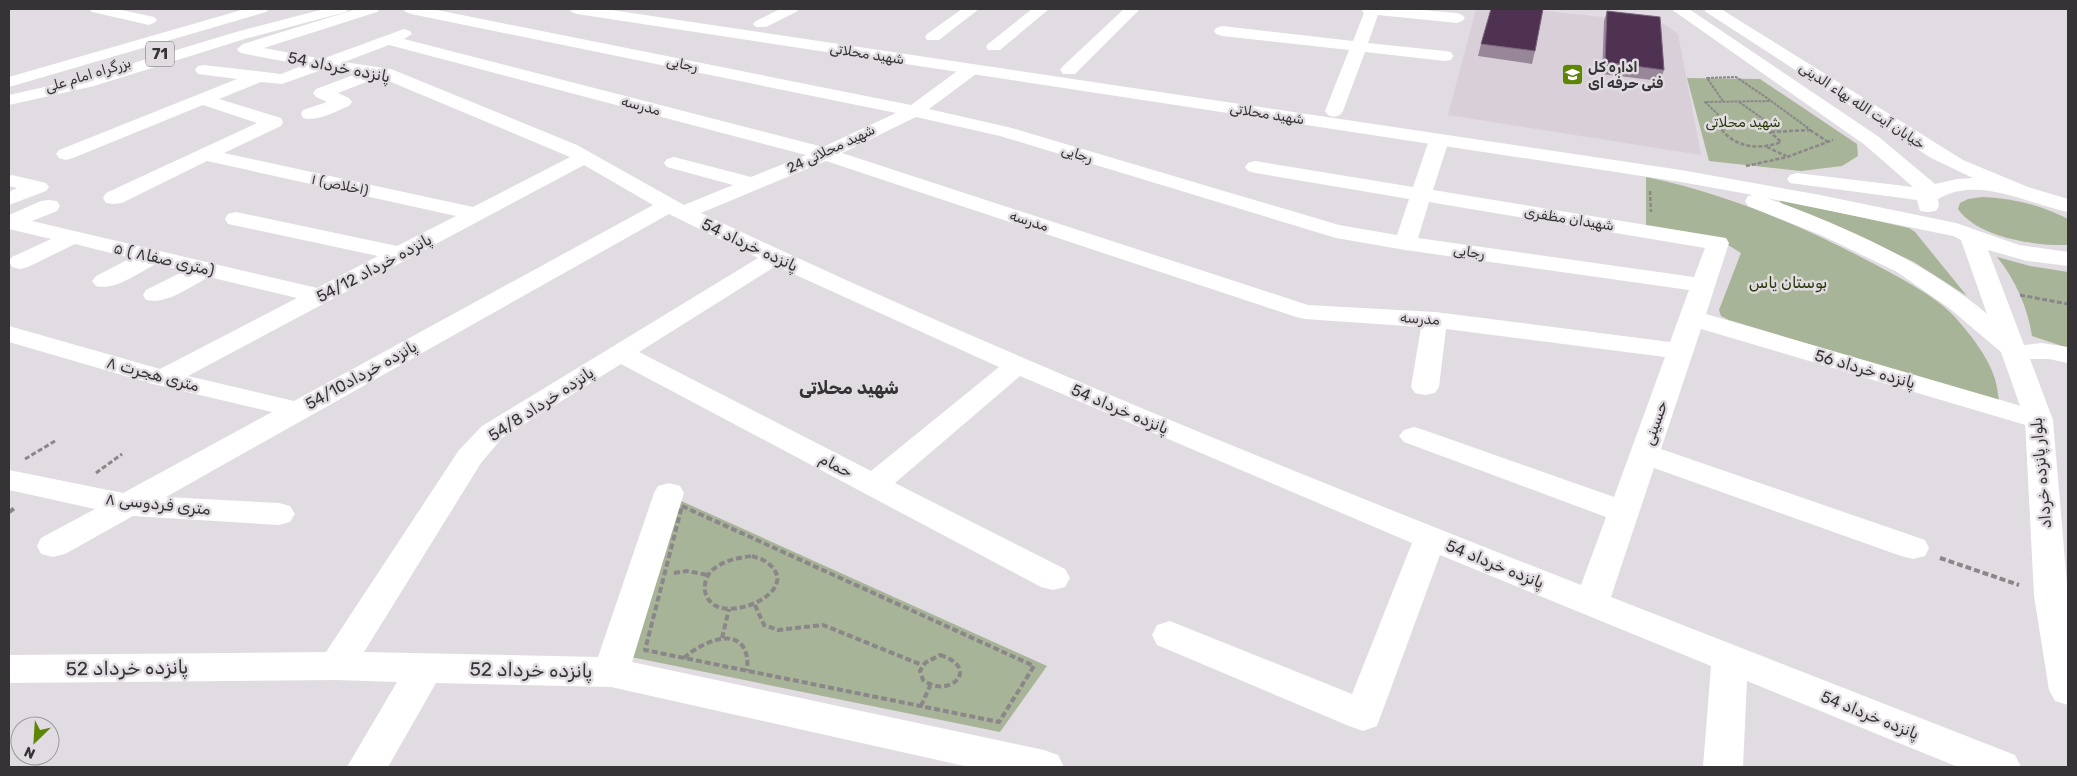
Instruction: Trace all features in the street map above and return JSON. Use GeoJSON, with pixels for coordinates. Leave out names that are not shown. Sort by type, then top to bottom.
{"type":"FeatureCollection","features":[{"type":"Feature","properties":{"kind":"main road"},"geometry":{"type":"LineString","coordinates":[[97,9],[148,20]]}},
{"type":"Feature","properties":{"kind":"main road"},"geometry":{"type":"LineString","coordinates":[[238,16],[255,9]]}},
{"type":"Feature","properties":{"kind":"main road","name":"بزرگراه امام علی"},"geometry":{"type":"LineString","coordinates":[[9,82],[261,9]]}},
{"type":"Feature","properties":{"kind":"main road","name":"بزرگراه امام علی"},"geometry":{"type":"LineString","coordinates":[[9,99],[311,9]]}},
{"type":"Feature","properties":{"kind":"main road"},"geometry":{"type":"LineString","coordinates":[[9,99],[88,82],[242,35],[341,9]]}},
{"type":"Feature","properties":{"kind":"main road","name":"پانزده خرداد 54"},"geometry":{"type":"LineString","coordinates":[[372,9],[245,48],[324,64],[385,73],[561,145],[676,209],[775,257],[1017,365],[1430,538],[2001,767]]}},
{"type":"Feature","properties":{"kind":"main road","name":"رجایی"},"geometry":{"type":"LineString","coordinates":[[411,9],[914,111],[1005,132],[1336,231],[1405,243],[1703,286]]}},
{"type":"Feature","properties":{"kind":"main road"},"geometry":{"type":"LineString","coordinates":[[204,70],[282,79],[473,9]]}},
{"type":"Feature","properties":{"kind":"main road","name":"شهید محلاتی"},"geometry":{"type":"LineString","coordinates":[[577,9],[970,70],[1681,176],[1820,200],[1964,233]]}},
{"type":"Feature","properties":{"kind":"main road","name":"شهید محلاتی"},"geometry":{"type":"LineString","coordinates":[[663,9],[1726,170],[1809,181],[1931,193]]}},
{"type":"Feature","properties":{"kind":"main road"},"geometry":{"type":"LineString","coordinates":[[761,24],[791,9]]}},
{"type":"Feature","properties":{"kind":"main road"},"geometry":{"type":"LineString","coordinates":[[933,37],[971,9]]}},
{"type":"Feature","properties":{"kind":"main road"},"geometry":{"type":"LineString","coordinates":[[994,47],[1041,9]]}},
{"type":"Feature","properties":{"kind":"main road"},"geometry":{"type":"LineString","coordinates":[[1069,70],[1132,9]]}},
{"type":"Feature","properties":{"kind":"main road"},"geometry":{"type":"LineString","coordinates":[[1368,9],[1457,18]]}},
{"type":"Feature","properties":{"kind":"main road"},"geometry":{"type":"LineString","coordinates":[[1334,111],[1373,9]]}},
{"type":"Feature","properties":{"kind":"main road","name":"خیابان آیت الله بهاء الدینی"},"geometry":{"type":"LineString","coordinates":[[1679,9],[1860,132],[1891,155],[1931,193]]}},
{"type":"Feature","properties":{"kind":"main road","name":"خیابان آیت الله بهاء الدینی"},"geometry":{"type":"LineString","coordinates":[[1711,9],[1938,154],[1956,164],[2020,191]]}},
{"type":"Feature","properties":{"kind":"main road"},"geometry":{"type":"LineString","coordinates":[[1222,31],[1445,56]]}},
{"type":"Feature","properties":{"kind":"main road","name":"مدرسه"},"geometry":{"type":"LineString","coordinates":[[388,40],[825,154],[1304,312],[1435,320],[1679,351]]}},
{"type":"Feature","properties":{"kind":"main road","name":"شهید محلاتی 24"},"geometry":{"type":"LineString","coordinates":[[676,209],[753,184],[825,154],[914,111],[970,70]]}},
{"type":"Feature","properties":{"kind":"main road"},"geometry":{"type":"LineString","coordinates":[[310,114],[343,102],[322,93],[378,72]]}},
{"type":"Feature","properties":{"kind":"main road"},"geometry":{"type":"LineString","coordinates":[[66,154],[259,76]]}},
{"type":"Feature","properties":{"kind":"main road"},"geometry":{"type":"LineString","coordinates":[[114,198],[274,122],[202,99]]}},
{"type":"Feature","properties":{"kind":"main road"},"geometry":{"type":"LineString","coordinates":[[1405,243],[1439,140]]}},
{"type":"Feature","properties":{"kind":"main road"},"geometry":{"type":"LineString","coordinates":[[1891,155],[1926,159],[1935,157],[1938,154]]}},
{"type":"Feature","properties":{"kind":"main road","name":"۱ (اخلاص)"},"geometry":{"type":"LineString","coordinates":[[205,155],[476,214]]}},
{"type":"Feature","properties":{"kind":"main road","name":"پانزده خرداد 54/12"},"geometry":{"type":"LineString","coordinates":[[163,378],[585,157]]}},
{"type":"Feature","properties":{"kind":"main road"},"geometry":{"type":"LineString","coordinates":[[674,162],[753,184]]}},
{"type":"Feature","properties":{"kind":"main road","name":"شهیدان مظفری"},"geometry":{"type":"LineString","coordinates":[[1255,167],[1718,243]]}},
{"type":"Feature","properties":{"kind":"main road"},"geometry":{"type":"LineString","coordinates":[[1681,176],[1798,217],[1858,244],[1950,296],[2015,352],[2038,350],[2068,355]]}},
{"type":"Feature","properties":{"kind":"main road"},"geometry":{"type":"LineString","coordinates":[[1809,181],[1825,191],[1825,195],[1820,200]]}},
{"type":"Feature","properties":{"kind":"main road"},"geometry":{"type":"LineString","coordinates":[[2068,206],[2020,191],[1976,185],[1950,186],[1931,193],[1927,197],[1927,204],[1931,212],[1964,233],[2007,249],[2068,259]]}},
{"type":"Feature","properties":{"kind":"main road"},"geometry":{"type":"LineString","coordinates":[[10,222],[49,206]]}},
{"type":"Feature","properties":{"kind":"main road","name":"پانزده خرداد54/10"},"geometry":{"type":"LineString","coordinates":[[53,546],[298,410],[676,209]]}},
{"type":"Feature","properties":{"kind":"main road"},"geometry":{"type":"LineString","coordinates":[[236,218],[401,254]]}},
{"type":"Feature","properties":{"kind":"main road","name":"۵ ( ۸متری صفا)"},"geometry":{"type":"LineString","coordinates":[[10,222],[320,296]]}},
{"type":"Feature","properties":{"kind":"main road","name":"بلوار پانزده خرداد"},"geometry":{"type":"LineString","coordinates":[[1964,233],[2015,352],[2039,420],[2051,596],[2068,690]]}},
{"type":"Feature","properties":{"kind":"main road"},"geometry":{"type":"LineString","coordinates":[[20,262],[72,238]]}},
{"type":"Feature","properties":{"kind":"main road","name":"حسینی"},"geometry":{"type":"LineString","coordinates":[[1592,603],[1718,243]]}},
{"type":"Feature","properties":{"kind":"main road"},"geometry":{"type":"LineString","coordinates":[[104,281],[153,256]]}},
{"type":"Feature","properties":{"kind":"main road","name":"پانزده خرداد 54/8"},"geometry":{"type":"LineString","coordinates":[[336,666],[470,457],[492,432],[775,257]]}},
{"type":"Feature","properties":{"kind":"main road"},"geometry":{"type":"LineString","coordinates":[[156,295],[205,268]]}},
{"type":"Feature","properties":{"kind":"main road","name":"پانزده خرداد 56"},"geometry":{"type":"LineString","coordinates":[[1691,318],[2039,420]]}},
{"type":"Feature","properties":{"kind":"main road"},"geometry":{"type":"LineString","coordinates":[[1425,387],[1435,320]]}},
{"type":"Feature","properties":{"kind":"main road","name":"۸ متری هجرت"},"geometry":{"type":"LineString","coordinates":[[9,334],[163,378],[298,410]]}},
{"type":"Feature","properties":{"kind":"main road","name":"حمام"},"geometry":{"type":"LineString","coordinates":[[620,353],[1053,578]]}},
{"type":"Feature","properties":{"kind":"main road"},"geometry":{"type":"LineString","coordinates":[[873,485],[1017,365]]}},
{"type":"Feature","properties":{"kind":"main road"},"geometry":{"type":"LineString","coordinates":[[1414,436],[1624,512]]}},
{"type":"Feature","properties":{"kind":"main road"},"geometry":{"type":"LineString","coordinates":[[1644,454],[1913,548]]}},
{"type":"Feature","properties":{"kind":"main road","name":"۸ متری فردوسی"},"geometry":{"type":"LineString","coordinates":[[16,470],[128,504],[279,514]]}},
{"type":"Feature","properties":{"kind":"main road"},"geometry":{"type":"LineString","coordinates":[[611,672],[669,493]]}},
{"type":"Feature","properties":{"kind":"main road"},"geometry":{"type":"LineString","coordinates":[[1170,635],[1364,715],[1430,538]]}},
{"type":"Feature","properties":{"kind":"main road"},"geometry":{"type":"LineString","coordinates":[[1723,767],[1730,658]]}},
{"type":"Feature","properties":{"kind":"main road","name":"پانزده خرداد 52"},"geometry":{"type":"LineString","coordinates":[[9,669],[336,666],[611,672],[1044,767]]}},
{"type":"Feature","properties":{"kind":"main road"},"geometry":{"type":"LineString","coordinates":[[367,767],[425,668]]}},
{"type":"Feature","properties":{"kind":"path"},"geometry":{"type":"LineString","coordinates":[[1724,102],[1707,78],[1736,77],[1828,142]]}},
{"type":"Feature","properties":{"kind":"path"},"geometry":{"type":"LineString","coordinates":[[1738,101],[1779,131]]}},
{"type":"Feature","properties":{"kind":"path"},"geometry":{"type":"LineString","coordinates":[[1730,126],[1705,102],[1771,101]]}},
{"type":"Feature","properties":{"kind":"path"},"geometry":{"type":"LineString","coordinates":[[1745,125],[1771,132],[1777,135],[1781,142],[1774,146],[1739,143],[1725,136],[1722,130],[1730,126],[1745,125]]}},
{"type":"Feature","properties":{"kind":"path"},"geometry":{"type":"LineString","coordinates":[[1771,132],[1810,130]]}},
{"type":"Feature","properties":{"kind":"path"},"geometry":{"type":"LineString","coordinates":[[1726,170],[1787,156],[1860,132]]}},
{"type":"Feature","properties":{"kind":"path"},"geometry":{"type":"LineString","coordinates":[[1767,146],[1787,156]]}},
{"type":"Feature","properties":{"kind":"path"},"geometry":{"type":"LineString","coordinates":[[1650,172],[1652,232]]}},
{"type":"Feature","properties":{"kind":"path"},"geometry":{"type":"LineString","coordinates":[[16,470],[55,442]]}},
{"type":"Feature","properties":{"kind":"path"},"geometry":{"type":"LineString","coordinates":[[682,506],[1034,666],[999,722],[645,650],[663,581],[682,506]]}},
{"type":"Feature","properties":{"kind":"path"},"geometry":{"type":"LineString","coordinates":[[1913,548],[2051,596]]}},
{"type":"Feature","properties":{"kind":"path"},"geometry":{"type":"LineString","coordinates":[[752,556],[772,564],[777,572],[778,581],[774,590],[755,605],[742,609],[728,609],[717,606],[709,601],[704,593],[704,584],[708,575],[721,564],[739,557],[752,556]]}},
{"type":"Feature","properties":{"kind":"path"},"geometry":{"type":"LineString","coordinates":[[663,581],[674,573],[687,571],[708,575]]}},
{"type":"Feature","properties":{"kind":"path"},"geometry":{"type":"LineString","coordinates":[[755,605],[764,625],[778,630],[823,625],[922,665]]}},
{"type":"Feature","properties":{"kind":"path"},"geometry":{"type":"LineString","coordinates":[[722,638],[728,609]]}},
{"type":"Feature","properties":{"kind":"path"},"geometry":{"type":"LineString","coordinates":[[684,658],[700,644],[722,638],[742,644],[748,652],[750,661],[746,671]]}},
{"type":"Feature","properties":{"kind":"path"},"geometry":{"type":"LineString","coordinates":[[940,655],[950,657],[958,662],[961,670],[959,678],[951,684],[936,687],[930,686],[923,681],[920,673],[922,665],[930,658],[940,655]]}},
{"type":"Feature","properties":{"kind":"shaded area","name":"اداره کل فنی حرفه ای"},"geometry":{"type":"Polygon","coordinates":[[[1476,9],[1530,9],[1664,24],[1678,34],[1701,155],[1448,115],[1476,9]]]}},
{"type":"Feature","properties":{"kind":"green space","name":"شهید محلاتی"},"geometry":{"type":"Polygon","coordinates":[[[1687,78],[1760,79],[1857,144],[1858,156],[1842,166],[1801,171],[1709,161],[1687,78]]]}},
{"type":"Feature","properties":{"kind":"green space","name":"بوستان یاس"},"geometry":{"type":"Polygon","coordinates":[[[1646,177],[1707,193],[1765,213],[1822,238],[1918,288],[1954,316],[1978,346],[1992,370],[1999,401],[1721,316],[1719,310],[1741,253],[1715,237],[1646,226],[1646,177]]]}},
{"type":"Feature","properties":{"kind":"green space"},"geometry":{"type":"Polygon","coordinates":[[[1982,197],[2026,203],[2068,219],[2068,245],[2024,242],[1979,227],[1967,219],[1958,209],[1960,203],[1968,199],[1982,197]]]}},
{"type":"Feature","properties":{"kind":"green space"},"geometry":{"type":"Polygon","coordinates":[[[1779,199],[1909,228],[1915,232],[1967,296],[1914,262],[1829,222],[1781,203],[1779,199]]]}},
{"type":"Feature","properties":{"kind":"green space"},"geometry":{"type":"Polygon","coordinates":[[[1997,257],[2030,266],[2068,272],[2068,348],[2032,336],[2020,294],[2010,275],[1997,257]]]}},
{"type":"Feature","properties":{"kind":"green space"},"geometry":{"type":"Polygon","coordinates":[[[679,500],[1047,666],[1000,732],[631,657],[679,500]]]}},
{"type":"Feature","properties":{"kind":"building"},"geometry":{"type":"Polygon","coordinates":[[[1491,9],[1543,9],[1535,51],[1481,44],[1491,9]]]}},
{"type":"Feature","properties":{"kind":"building"},"geometry":{"type":"Polygon","coordinates":[[[1607,11],[1660,17],[1664,70],[1605,62],[1607,11]]]}},
{"type":"Feature","properties":{"kind":"place","name":"اداره کل فنی حرفه ای"},"geometry":{"type":"Point","coordinates":[1572,75]}},
{"type":"Feature","properties":{"kind":"district","name":"شهید محلاتی"},"geometry":{"type":"Point","coordinates":[849,388]}}]}
